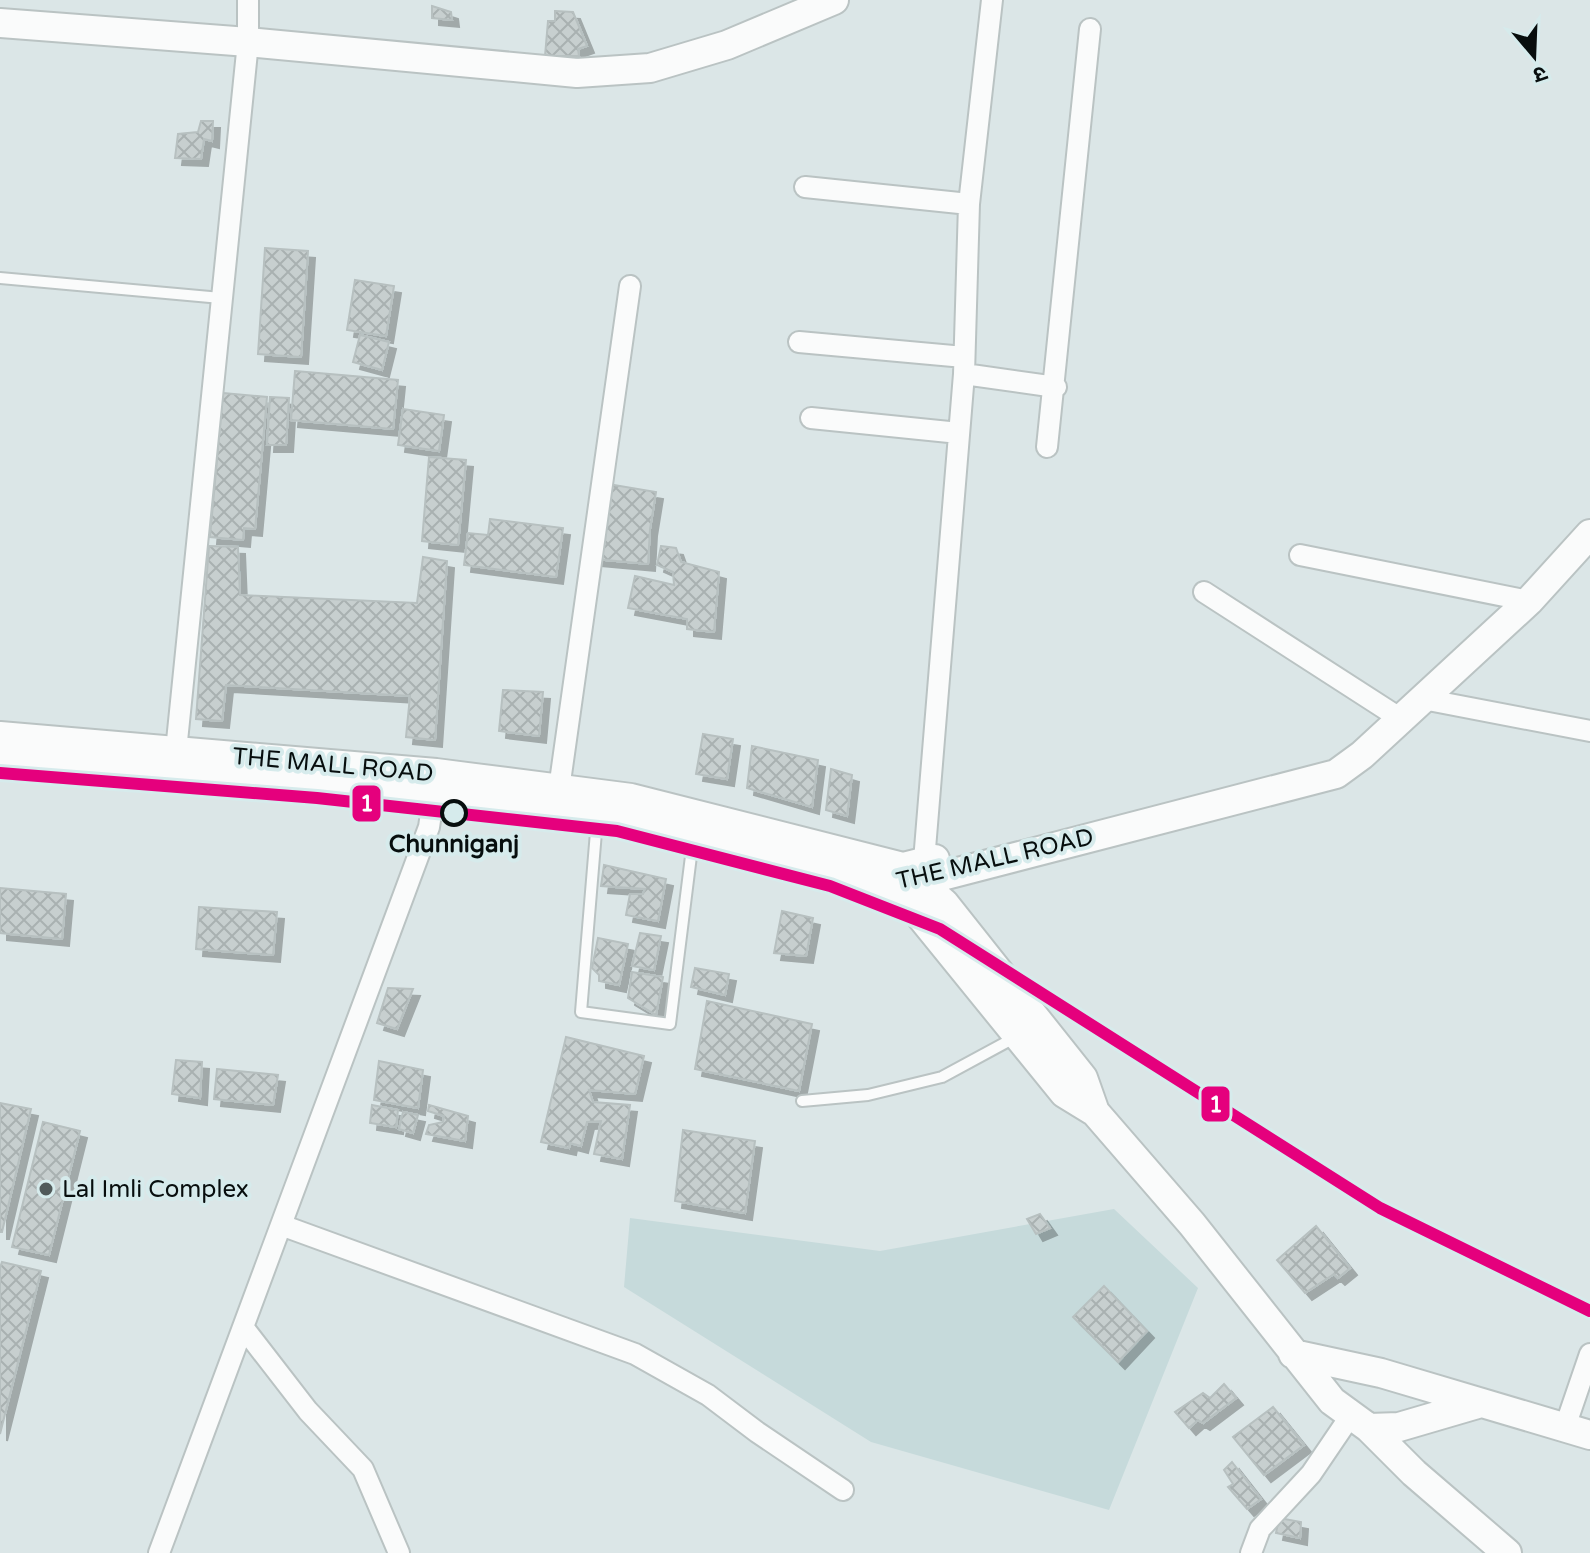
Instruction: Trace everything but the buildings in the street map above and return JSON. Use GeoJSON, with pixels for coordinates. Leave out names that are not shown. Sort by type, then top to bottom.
{"type":"FeatureCollection","features":[{"type":"Feature","properties":{"kind":"main road"},"geometry":{"type":"LineString","coordinates":[[0,23],[248,42],[577,73],[650,68],[727,45],[834,0]]}},
{"type":"Feature","properties":{"kind":"main road","name":"THE MALL ROAD"},"geometry":{"type":"LineString","coordinates":[[0,736],[176,751],[434,786],[624,821],[694,838],[904,871],[1336,774],[1362,755],[1529,601],[1590,534]]}},
{"type":"Feature","properties":{"kind":"main road","name":"THE MALL ROAD"},"geometry":{"type":"LineString","coordinates":[[0,764],[434,786],[559,789],[631,798],[904,871]]}},
{"type":"Feature","properties":{"kind":"main road"},"geometry":{"type":"LineString","coordinates":[[904,871],[1018,1036],[1064,1093],[1095,1112],[1192,1224],[1332,1401],[1360,1422],[1507,1553]]}},
{"type":"Feature","properties":{"kind":"main road"},"geometry":{"type":"LineString","coordinates":[[904,871],[944,903],[1083,1078],[1095,1112]]}},
{"type":"Feature","properties":{"kind":"main road"},"geometry":{"type":"LineString","coordinates":[[1293,1354],[1381,1373],[1578,1431]]}},
{"type":"Feature","properties":{"kind":"main road"},"geometry":{"type":"LineString","coordinates":[[1360,1422],[1399,1427],[1482,1402]]}},
{"type":"Feature","properties":{"kind":"street"},"geometry":{"type":"LineString","coordinates":[[176,751],[248,42],[248,0]]}},
{"type":"Feature","properties":{"kind":"street"},"geometry":{"type":"LineString","coordinates":[[904,871],[959,433],[969,204],[992,0]]}},
{"type":"Feature","properties":{"kind":"street"},"geometry":{"type":"LineString","coordinates":[[1047,447],[1056,387],[1090,29]]}},
{"type":"Feature","properties":{"kind":"street"},"geometry":{"type":"LineString","coordinates":[[805,187],[969,204]]}},
{"type":"Feature","properties":{"kind":"street"},"geometry":{"type":"LineString","coordinates":[[559,789],[630,286]]}},
{"type":"Feature","properties":{"kind":"street"},"geometry":{"type":"LineString","coordinates":[[799,342],[964,366],[1056,387]]}},
{"type":"Feature","properties":{"kind":"street"},"geometry":{"type":"LineString","coordinates":[[811,418],[959,433]]}},
{"type":"Feature","properties":{"kind":"street"},"geometry":{"type":"LineString","coordinates":[[1300,555],[1529,601]]}},
{"type":"Feature","properties":{"kind":"street"},"geometry":{"type":"LineString","coordinates":[[1204,592],[1401,719]]}},
{"type":"Feature","properties":{"kind":"street"},"geometry":{"type":"LineString","coordinates":[[1423,699],[1590,731]]}},
{"type":"Feature","properties":{"kind":"street"},"geometry":{"type":"LineString","coordinates":[[159,1553],[429,827],[434,786]]}},
{"type":"Feature","properties":{"kind":"street"},"geometry":{"type":"LineString","coordinates":[[281,1225],[635,1354],[708,1395],[843,1490]]}},
{"type":"Feature","properties":{"kind":"street"},"geometry":{"type":"LineString","coordinates":[[243,1327],[316,1421],[363,1469],[399,1553]]}},
{"type":"Feature","properties":{"kind":"street"},"geometry":{"type":"LineString","coordinates":[[1578,1431],[1590,1354]]}},
{"type":"Feature","properties":{"kind":"street"},"geometry":{"type":"LineString","coordinates":[[1251,1553],[1260,1529],[1360,1422]]}},
{"type":"Feature","properties":{"kind":"lane"},"geometry":{"type":"LineString","coordinates":[[0,278],[221,298]]}},
{"type":"Feature","properties":{"kind":"lane"},"geometry":{"type":"LineString","coordinates":[[597,818],[581,1012],[670,1024],[694,838]]}},
{"type":"Feature","properties":{"kind":"lane"},"geometry":{"type":"LineString","coordinates":[[802,1101],[868,1095],[942,1077],[1018,1036]]}},
{"type":"Feature","properties":{"kind":"shaded area"},"geometry":{"type":"Polygon","coordinates":[[[1114,1209],[1198,1288],[1109,1510],[871,1442],[624,1287],[630,1218],[880,1251],[1114,1209]]]}},
{"type":"Feature","properties":{"kind":"transit line","name":"1"},"geometry":{"type":"LineString","coordinates":[[0,773],[317,798],[617,831],[830,886],[940,929],[1380,1208],[1590,1311]]}},
{"type":"Feature","properties":{"kind":"place","name":"Chunniganj"},"geometry":{"type":"Point","coordinates":[454,813]}},
{"type":"Feature","properties":{"kind":"place","name":"Lal Imli Complex"},"geometry":{"type":"Point","coordinates":[46,1189]}}]}
